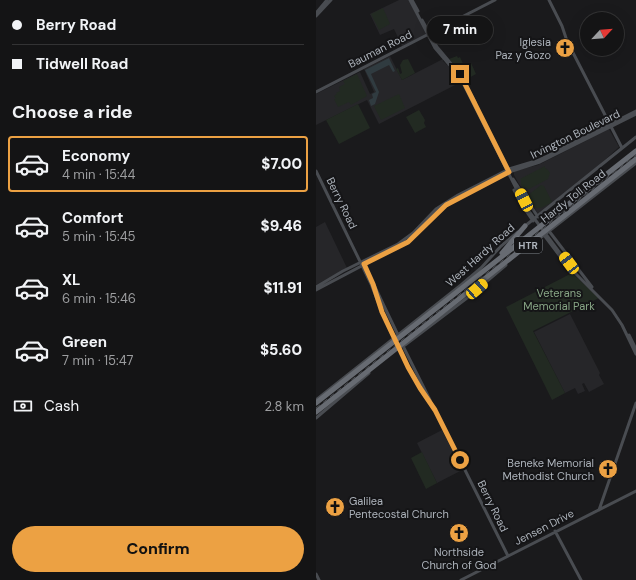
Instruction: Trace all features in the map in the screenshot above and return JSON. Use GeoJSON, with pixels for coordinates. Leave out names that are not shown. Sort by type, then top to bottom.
{"type":"FeatureCollection","features":[{"type":"Feature","properties":{"kind":"highway","name":"Hardy Toll Road"},"geometry":{"type":"LineString","coordinates":[[316,403],[636,151]]}},
{"type":"Feature","properties":{"kind":"highway","name":"Hardy Toll Road"},"geometry":{"type":"LineString","coordinates":[[316,412],[636,161]]}},
{"type":"Feature","properties":{"kind":"highway"},"geometry":{"type":"LineString","coordinates":[[595,196],[636,161]]}},
{"type":"Feature","properties":{"kind":"highway"},"geometry":{"type":"LineString","coordinates":[[490,266],[525,226]]}},
{"type":"Feature","properties":{"kind":"highway"},"geometry":{"type":"LineString","coordinates":[[419,330],[446,312],[494,275]]}},
{"type":"Feature","properties":{"kind":"highway"},"geometry":{"type":"LineString","coordinates":[[316,400],[353,373]]}},
{"type":"Feature","properties":{"kind":"highway"},"geometry":{"type":"LineString","coordinates":[[316,417],[341,393]]}},
{"type":"Feature","properties":{"kind":"main road"},"geometry":{"type":"LineString","coordinates":[[316,13],[327,0]]}},
{"type":"Feature","properties":{"kind":"main road"},"geometry":{"type":"LineString","coordinates":[[316,16],[331,0]]}},
{"type":"Feature","properties":{"kind":"main road"},"geometry":{"type":"LineString","coordinates":[[411,0],[436,47],[455,69],[512,179],[534,217]]}},
{"type":"Feature","properties":{"kind":"main road","name":"Bauman Road"},"geometry":{"type":"LineString","coordinates":[[316,92],[495,0]]}},
{"type":"Feature","properties":{"kind":"main road"},"geometry":{"type":"LineString","coordinates":[[549,0],[622,148]]}},
{"type":"Feature","properties":{"kind":"main road","name":"Irvington Boulevard"},"geometry":{"type":"LineString","coordinates":[[316,287],[408,242],[446,205],[491,180],[508,171],[556,153],[636,111]]}},
{"type":"Feature","properties":{"kind":"main road","name":"Irvington Boulevard"},"geometry":{"type":"LineString","coordinates":[[625,118],[636,114]]}},
{"type":"Feature","properties":{"kind":"main road","name":"West Hardy Road"},"geometry":{"type":"LineString","coordinates":[[316,400],[481,268],[504,244],[534,217],[636,137]]}},
{"type":"Feature","properties":{"kind":"main road","name":"Irvington Boulevard"},"geometry":{"type":"LineString","coordinates":[[508,171],[541,162],[556,153]]}},
{"type":"Feature","properties":{"kind":"main road"},"geometry":{"type":"LineString","coordinates":[[526,167],[535,162]]}},
{"type":"Feature","properties":{"kind":"main road","name":"Berry Road"},"geometry":{"type":"LineString","coordinates":[[316,171],[373,284],[375,293]]}},
{"type":"Feature","properties":{"kind":"main road"},"geometry":{"type":"LineString","coordinates":[[512,179],[519,200],[534,217],[582,281]]}},
{"type":"Feature","properties":{"kind":"main road"},"geometry":{"type":"LineString","coordinates":[[546,239],[547,235],[595,196]]}},
{"type":"Feature","properties":{"kind":"main road"},"geometry":{"type":"LineString","coordinates":[[316,417],[403,346],[456,306],[544,235],[550,233]]}},
{"type":"Feature","properties":{"kind":"main road"},"geometry":{"type":"LineString","coordinates":[[550,233],[592,287]]}},
{"type":"Feature","properties":{"kind":"main road"},"geometry":{"type":"LineString","coordinates":[[544,235],[571,272],[607,304],[623,325]]}},
{"type":"Feature","properties":{"kind":"main road"},"geometry":{"type":"LineString","coordinates":[[553,242],[576,271],[603,296],[614,310],[623,325],[636,354]]}},
{"type":"Feature","properties":{"kind":"main road","name":"Irvington Boulevard"},"geometry":{"type":"LineString","coordinates":[[316,290],[362,264]]}},
{"type":"Feature","properties":{"kind":"main road","name":"Berry Road"},"geometry":{"type":"LineString","coordinates":[[362,264],[404,358],[431,403],[508,556]]}},
{"type":"Feature","properties":{"kind":"main road"},"geometry":{"type":"LineString","coordinates":[[326,285],[328,280]]}},
{"type":"Feature","properties":{"kind":"main road"},"geometry":{"type":"LineString","coordinates":[[373,284],[380,304],[398,335]]}},
{"type":"Feature","properties":{"kind":"main road"},"geometry":{"type":"LineString","coordinates":[[631,342],[636,349]]}},
{"type":"Feature","properties":{"kind":"main road"},"geometry":{"type":"LineString","coordinates":[[403,346],[422,388]]}},
{"type":"Feature","properties":{"kind":"main road"},"geometry":{"type":"LineString","coordinates":[[599,510],[636,403]]}},
{"type":"Feature","properties":{"kind":"main road","name":"Jensen Drive"},"geometry":{"type":"LineString","coordinates":[[461,580],[636,491]]}},
{"type":"Feature","properties":{"kind":"main road"},"geometry":{"type":"LineString","coordinates":[[601,502],[605,507]]}},
{"type":"Feature","properties":{"kind":"main road"},"geometry":{"type":"LineString","coordinates":[[555,531],[581,580]]}},
{"type":"Feature","properties":{"kind":"main road"},"geometry":{"type":"LineString","coordinates":[[316,574],[317,579]]}},
{"type":"Feature","properties":{"kind":"shaded area"},"geometry":{"type":"Polygon","coordinates":[[[399,0],[409,0],[426,34],[402,46],[394,29],[380,35],[370,14],[399,0]]]}},
{"type":"Feature","properties":{"kind":"shaded area"},"geometry":{"type":"Polygon","coordinates":[[[390,56],[402,80],[443,59],[443,61],[461,82],[379,124],[367,100],[316,125],[316,94],[360,72],[370,94],[374,92],[364,69],[390,56]]]}},
{"type":"Feature","properties":{"kind":"shaded area"},"geometry":{"type":"Polygon","coordinates":[[[389,58],[395,71],[393,72],[389,65],[371,74],[379,92],[375,104],[371,106],[369,100],[373,98],[372,94],[376,92],[365,70],[389,58]]]}},
{"type":"Feature","properties":{"kind":"shaded area"},"geometry":{"type":"Polygon","coordinates":[[[609,129],[619,147],[596,168],[538,214],[519,184],[514,175],[514,171],[538,165],[609,129]]]}},
{"type":"Feature","properties":{"kind":"shaded area"},"geometry":{"type":"Polygon","coordinates":[[[325,222],[347,268],[316,285],[316,227],[325,222]]]}},
{"type":"Feature","properties":{"kind":"shaded area"},"geometry":{"type":"Polygon","coordinates":[[[570,314],[600,373],[599,375],[604,384],[589,392],[584,383],[582,384],[585,391],[578,394],[575,388],[565,393],[534,332],[570,314]]]}},
{"type":"Feature","properties":{"kind":"shaded area"},"geometry":{"type":"Polygon","coordinates":[[[442,430],[462,470],[437,483],[417,443],[442,430]]]}},
{"type":"Feature","properties":{"kind":"green space"},"geometry":{"type":"Polygon","coordinates":[[[383,8],[390,24],[379,30],[371,14],[383,8]]]}},
{"type":"Feature","properties":{"kind":"green space"},"geometry":{"type":"Polygon","coordinates":[[[457,56],[458,58],[460,57],[464,66],[471,63],[476,74],[465,80],[449,59],[457,56]]]}},
{"type":"Feature","properties":{"kind":"green space"},"geometry":{"type":"Polygon","coordinates":[[[408,59],[415,73],[402,80],[396,69],[398,68],[400,74],[402,73],[400,65],[403,60],[408,59]]]}},
{"type":"Feature","properties":{"kind":"green space"},"geometry":{"type":"Polygon","coordinates":[[[357,74],[367,96],[351,105],[349,102],[338,107],[334,96],[340,91],[339,87],[345,84],[343,81],[357,74]]]}},
{"type":"Feature","properties":{"kind":"green space"},"geometry":{"type":"Polygon","coordinates":[[[399,94],[405,108],[381,120],[374,106],[399,94]]]}},
{"type":"Feature","properties":{"kind":"green space"},"geometry":{"type":"Polygon","coordinates":[[[358,104],[370,128],[339,144],[326,120],[358,104]]]}},
{"type":"Feature","properties":{"kind":"green space"},"geometry":{"type":"Polygon","coordinates":[[[419,110],[425,120],[424,123],[426,127],[415,133],[406,117],[419,110]]]}},
{"type":"Feature","properties":{"kind":"green space"},"geometry":{"type":"Polygon","coordinates":[[[545,166],[550,173],[548,179],[529,189],[522,187],[520,179],[545,166]]]}},
{"type":"Feature","properties":{"kind":"green space"},"geometry":{"type":"Polygon","coordinates":[[[541,185],[544,186],[552,202],[543,207],[537,208],[527,196],[541,185]]]}},
{"type":"Feature","properties":{"kind":"green space","name":"Veterans Memorial Park"},"geometry":{"type":"Polygon","coordinates":[[[572,273],[599,298],[533,331],[565,393],[552,400],[506,307],[572,273]]]}},
{"type":"Feature","properties":{"kind":"green space"},"geometry":{"type":"Polygon","coordinates":[[[422,452],[437,483],[426,489],[411,458],[422,452]]]}},
{"type":"Feature","properties":{"kind":"railway"},"geometry":{"type":"LineString","coordinates":[[316,408],[636,155]]}},
{"type":"Feature","properties":{"kind":"place","name":"Iglesia Paz y Gozo"},"geometry":{"type":"Point","coordinates":[565,48]}},
{"type":"Feature","properties":{"kind":"place","name":"Beneke Memorial Methodist Church"},"geometry":{"type":"Point","coordinates":[608,469]}},
{"type":"Feature","properties":{"kind":"place","name":"Galilea Pentecostal Church"},"geometry":{"type":"Point","coordinates":[335,507]}},
{"type":"Feature","properties":{"kind":"place","name":"Northside Church of God"},"geometry":{"type":"Point","coordinates":[459,533]}},
{"type":"Feature","properties":{"kind":"route"},"geometry":{"type":"LineString","coordinates":[[460,74],[509,172],[446,205],[408,242],[364,264],[373,284],[382,312],[408,367],[435,410],[460,460]]}}]}
